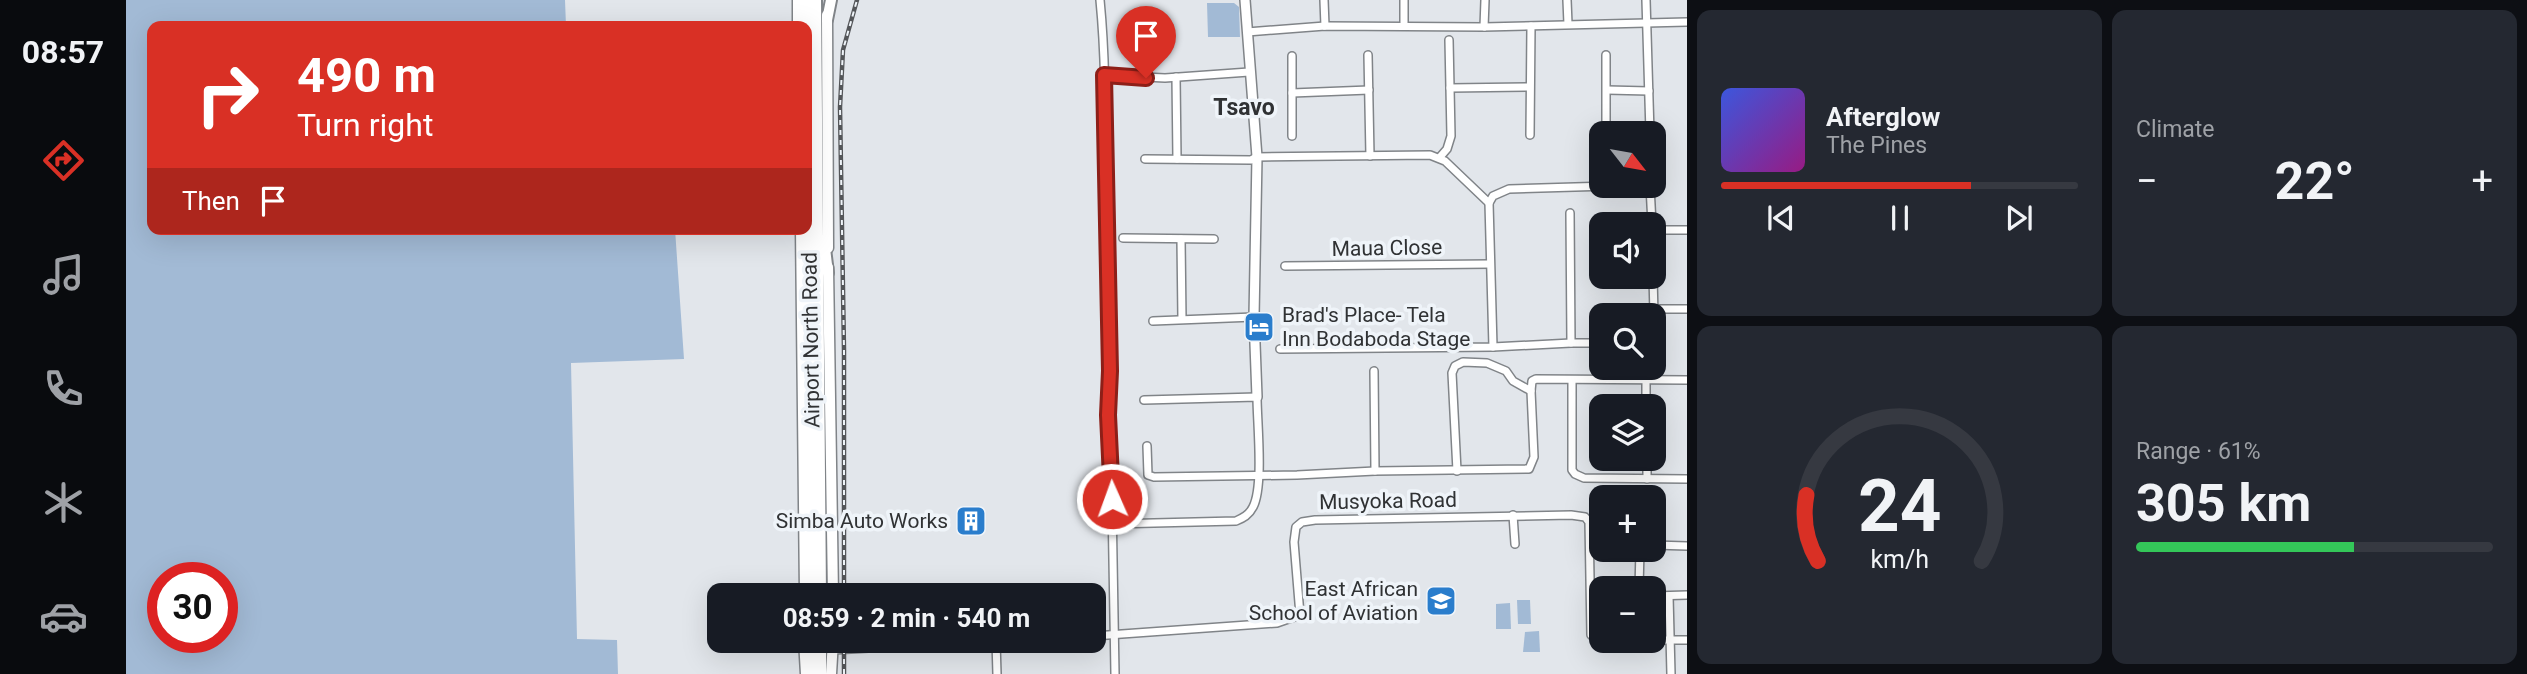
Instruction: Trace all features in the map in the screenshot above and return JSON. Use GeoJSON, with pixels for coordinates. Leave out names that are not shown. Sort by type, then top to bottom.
{"type":"FeatureCollection","features":[{"type":"Feature","properties":{"kind":"main road"},"geometry":{"type":"LineString","coordinates":[[798,0],[798,21]]}},
{"type":"Feature","properties":{"kind":"main road","name":"Airport North Road"},"geometry":{"type":"LineString","coordinates":[[807,0],[808,21]]}},
{"type":"Feature","properties":{"kind":"main road","name":"Airport North Road"},"geometry":{"type":"LineString","coordinates":[[812,56],[816,0]]}},
{"type":"Feature","properties":{"kind":"main road"},"geometry":{"type":"LineString","coordinates":[[827,20],[829,0]]}},
{"type":"Feature","properties":{"kind":"main road","name":"Airport North Road"},"geometry":{"type":"LineString","coordinates":[[827,20],[833,583]]}},
{"type":"Feature","properties":{"kind":"main road","name":"Airport North Road"},"geometry":{"type":"LineString","coordinates":[[812,90],[817,188],[821,583]]}},
{"type":"Feature","properties":{"kind":"main road"},"geometry":{"type":"LineString","coordinates":[[817,188],[823,218],[828,273]]}},
{"type":"Feature","properties":{"kind":"main road","name":"Airport North Road"},"geometry":{"type":"LineString","coordinates":[[801,235],[805,583]]}},
{"type":"Feature","properties":{"kind":"main road","name":"Airport North Road"},"geometry":{"type":"LineString","coordinates":[[812,235],[813,583]]}},
{"type":"Feature","properties":{"kind":"main road"},"geometry":{"type":"LineString","coordinates":[[805,653],[806,674]]}},
{"type":"Feature","properties":{"kind":"main road"},"geometry":{"type":"LineString","coordinates":[[812,674],[813,653]]}},
{"type":"Feature","properties":{"kind":"main road"},"geometry":{"type":"LineString","coordinates":[[821,653],[821,674]]}},
{"type":"Feature","properties":{"kind":"main road"},"geometry":{"type":"LineString","coordinates":[[831,674],[832,653]]}},
{"type":"Feature","properties":{"kind":"street"},"geometry":{"type":"LineString","coordinates":[[1102,0],[1115,674]]}},
{"type":"Feature","properties":{"kind":"street"},"geometry":{"type":"LineString","coordinates":[[1113,524],[1236,521],[1252,508],[1259,475],[1254,317],[1257,158],[1245,0]]}},
{"type":"Feature","properties":{"kind":"street"},"geometry":{"type":"LineString","coordinates":[[1324,0],[1325,26]]}},
{"type":"Feature","properties":{"kind":"street"},"geometry":{"type":"LineString","coordinates":[[1404,0],[1404,26]]}},
{"type":"Feature","properties":{"kind":"street"},"geometry":{"type":"LineString","coordinates":[[1484,27],[1485,0]]}},
{"type":"Feature","properties":{"kind":"street"},"geometry":{"type":"LineString","coordinates":[[1567,0],[1568,24]]}},
{"type":"Feature","properties":{"kind":"street"},"geometry":{"type":"LineString","coordinates":[[1646,0],[1650,121]]}},
{"type":"Feature","properties":{"kind":"street"},"geometry":{"type":"LineString","coordinates":[[1248,32],[1325,26],[1484,27],[1687,22]]}},
{"type":"Feature","properties":{"kind":"street"},"geometry":{"type":"LineString","coordinates":[[1530,135],[1531,26]]}},
{"type":"Feature","properties":{"kind":"street"},"geometry":{"type":"LineString","coordinates":[[1440,158],[1447,149],[1451,136],[1449,40]]}},
{"type":"Feature","properties":{"kind":"street"},"geometry":{"type":"LineString","coordinates":[[1368,55],[1370,156]]}},
{"type":"Feature","properties":{"kind":"street"},"geometry":{"type":"LineString","coordinates":[[1606,55],[1606,121]]}},
{"type":"Feature","properties":{"kind":"street"},"geometry":{"type":"LineString","coordinates":[[1292,56],[1292,136]]}},
{"type":"Feature","properties":{"kind":"street"},"geometry":{"type":"LineString","coordinates":[[1104,75],[1176,77],[1249,72]]}},
{"type":"Feature","properties":{"kind":"street"},"geometry":{"type":"LineString","coordinates":[[1176,77],[1177,159]]}},
{"type":"Feature","properties":{"kind":"street"},"geometry":{"type":"LineString","coordinates":[[1450,88],[1529,87]]}},
{"type":"Feature","properties":{"kind":"street"},"geometry":{"type":"LineString","coordinates":[[1292,93],[1369,89]]}},
{"type":"Feature","properties":{"kind":"street"},"geometry":{"type":"LineString","coordinates":[[1607,90],[1649,91]]}},
{"type":"Feature","properties":{"kind":"street"},"geometry":{"type":"LineString","coordinates":[[1145,159],[1236,160],[1430,155],[1440,158],[1489,203]]}},
{"type":"Feature","properties":{"kind":"street"},"geometry":{"type":"LineString","coordinates":[[1493,347],[1489,203],[1493,196],[1509,189],[1589,187]]}},
{"type":"Feature","properties":{"kind":"street"},"geometry":{"type":"LineString","coordinates":[[1570,213],[1571,343]]}},
{"type":"Feature","properties":{"kind":"street"},"geometry":{"type":"LineString","coordinates":[[1666,230],[1687,230]]}},
{"type":"Feature","properties":{"kind":"street"},"geometry":{"type":"LineString","coordinates":[[1123,238],[1214,239]]}},
{"type":"Feature","properties":{"kind":"street"},"geometry":{"type":"LineString","coordinates":[[1181,239],[1182,319]]}},
{"type":"Feature","properties":{"kind":"street","name":"Maua Close"},"geometry":{"type":"LineString","coordinates":[[1284,266],[1490,264]]}},
{"type":"Feature","properties":{"kind":"street"},"geometry":{"type":"LineString","coordinates":[[1666,311],[1687,309]]}},
{"type":"Feature","properties":{"kind":"street"},"geometry":{"type":"LineString","coordinates":[[1153,321],[1254,317]]}},
{"type":"Feature","properties":{"kind":"street"},"geometry":{"type":"LineString","coordinates":[[1280,349],[1493,347],[1589,343]]}},
{"type":"Feature","properties":{"kind":"street"},"geometry":{"type":"LineString","coordinates":[[1457,471],[1452,373],[1455,366],[1463,362],[1487,363],[1506,371],[1513,381],[1531,391]]}},
{"type":"Feature","properties":{"kind":"street"},"geometry":{"type":"LineString","coordinates":[[1374,371],[1375,471]]}},
{"type":"Feature","properties":{"kind":"street"},"geometry":{"type":"LineString","coordinates":[[1572,380],[1572,470],[1575,474],[1584,478],[1687,479]]}},
{"type":"Feature","properties":{"kind":"street"},"geometry":{"type":"LineString","coordinates":[[1147,446],[1150,477],[1529,469],[1534,457],[1532,381],[1687,380]]}},
{"type":"Feature","properties":{"kind":"street"},"geometry":{"type":"LineString","coordinates":[[1646,381],[1646,394]]}},
{"type":"Feature","properties":{"kind":"street"},"geometry":{"type":"LineString","coordinates":[[1144,400],[1257,397]]}},
{"type":"Feature","properties":{"kind":"street"},"geometry":{"type":"LineString","coordinates":[[1647,471],[1647,479]]}},
{"type":"Feature","properties":{"kind":"street"},"geometry":{"type":"LineString","coordinates":[[1513,515],[1515,544]]}},
{"type":"Feature","properties":{"kind":"street","name":"Musyoka Road"},"geometry":{"type":"LineString","coordinates":[[1115,635],[1277,623],[1300,615],[1294,542],[1297,527],[1302,522],[1315,520],[1513,515],[1585,517],[1589,529],[1590,576]]}},
{"type":"Feature","properties":{"kind":"street"},"geometry":{"type":"LineString","coordinates":[[1666,545],[1687,546]]}},
{"type":"Feature","properties":{"kind":"street"},"geometry":{"type":"LineString","coordinates":[[1671,674],[1669,596],[1687,595]]}},
{"type":"Feature","properties":{"kind":"street"},"geometry":{"type":"LineString","coordinates":[[1106,635],[1115,635]]}},
{"type":"Feature","properties":{"kind":"street"},"geometry":{"type":"LineString","coordinates":[[1666,640],[1687,640]]}},
{"type":"Feature","properties":{"kind":"street"},"geometry":{"type":"LineString","coordinates":[[996,653],[996,674]]}},
{"type":"Feature","properties":{"kind":"shaded area"},"geometry":{"type":"Polygon","coordinates":[[[126,0],[565,0],[566,21],[147,21],[147,235],[675,235],[684,359],[571,363],[577,639],[617,640],[618,674],[126,674],[126,0]]]}},
{"type":"Feature","properties":{"kind":"shaded area"},"geometry":{"type":"Polygon","coordinates":[[[1207,3],[1234,3],[1239,7],[1240,37],[1208,37],[1207,3]]]}},
{"type":"Feature","properties":{"kind":"shaded area"},"geometry":{"type":"Polygon","coordinates":[[[1517,600],[1530,600],[1531,624],[1518,624],[1517,600]]]}},
{"type":"Feature","properties":{"kind":"shaded area"},"geometry":{"type":"Polygon","coordinates":[[[1510,603],[1511,629],[1496,629],[1496,604],[1510,603]]]}},
{"type":"Feature","properties":{"kind":"shaded area"},"geometry":{"type":"Polygon","coordinates":[[[1539,631],[1540,652],[1523,652],[1525,632],[1539,631]]]}},
{"type":"Feature","properties":{"kind":"railway"},"geometry":{"type":"LineString","coordinates":[[844,583],[840,107],[843,50],[857,0]]}},
{"type":"Feature","properties":{"kind":"railway"},"geometry":{"type":"LineString","coordinates":[[844,653],[844,674]]}},
{"type":"Feature","properties":{"kind":"place","name":"Brad's Place- Tela Inn Bodaboda Stage"},"geometry":{"type":"Point","coordinates":[1259,327]}},
{"type":"Feature","properties":{"kind":"place","name":"Simba Auto Works"},"geometry":{"type":"Point","coordinates":[971,521]}},
{"type":"Feature","properties":{"kind":"place","name":"East African School of Aviation"},"geometry":{"type":"Point","coordinates":[1441,601]}},
{"type":"Feature","properties":{"kind":"district","name":"Tsavo"},"geometry":{"type":"Point","coordinates":[1244,107]}},
{"type":"Feature","properties":{"kind":"route"},"geometry":{"type":"LineString","coordinates":[[1112,499],[1108,415],[1110,371],[1104,75],[1146,78]]}}]}
